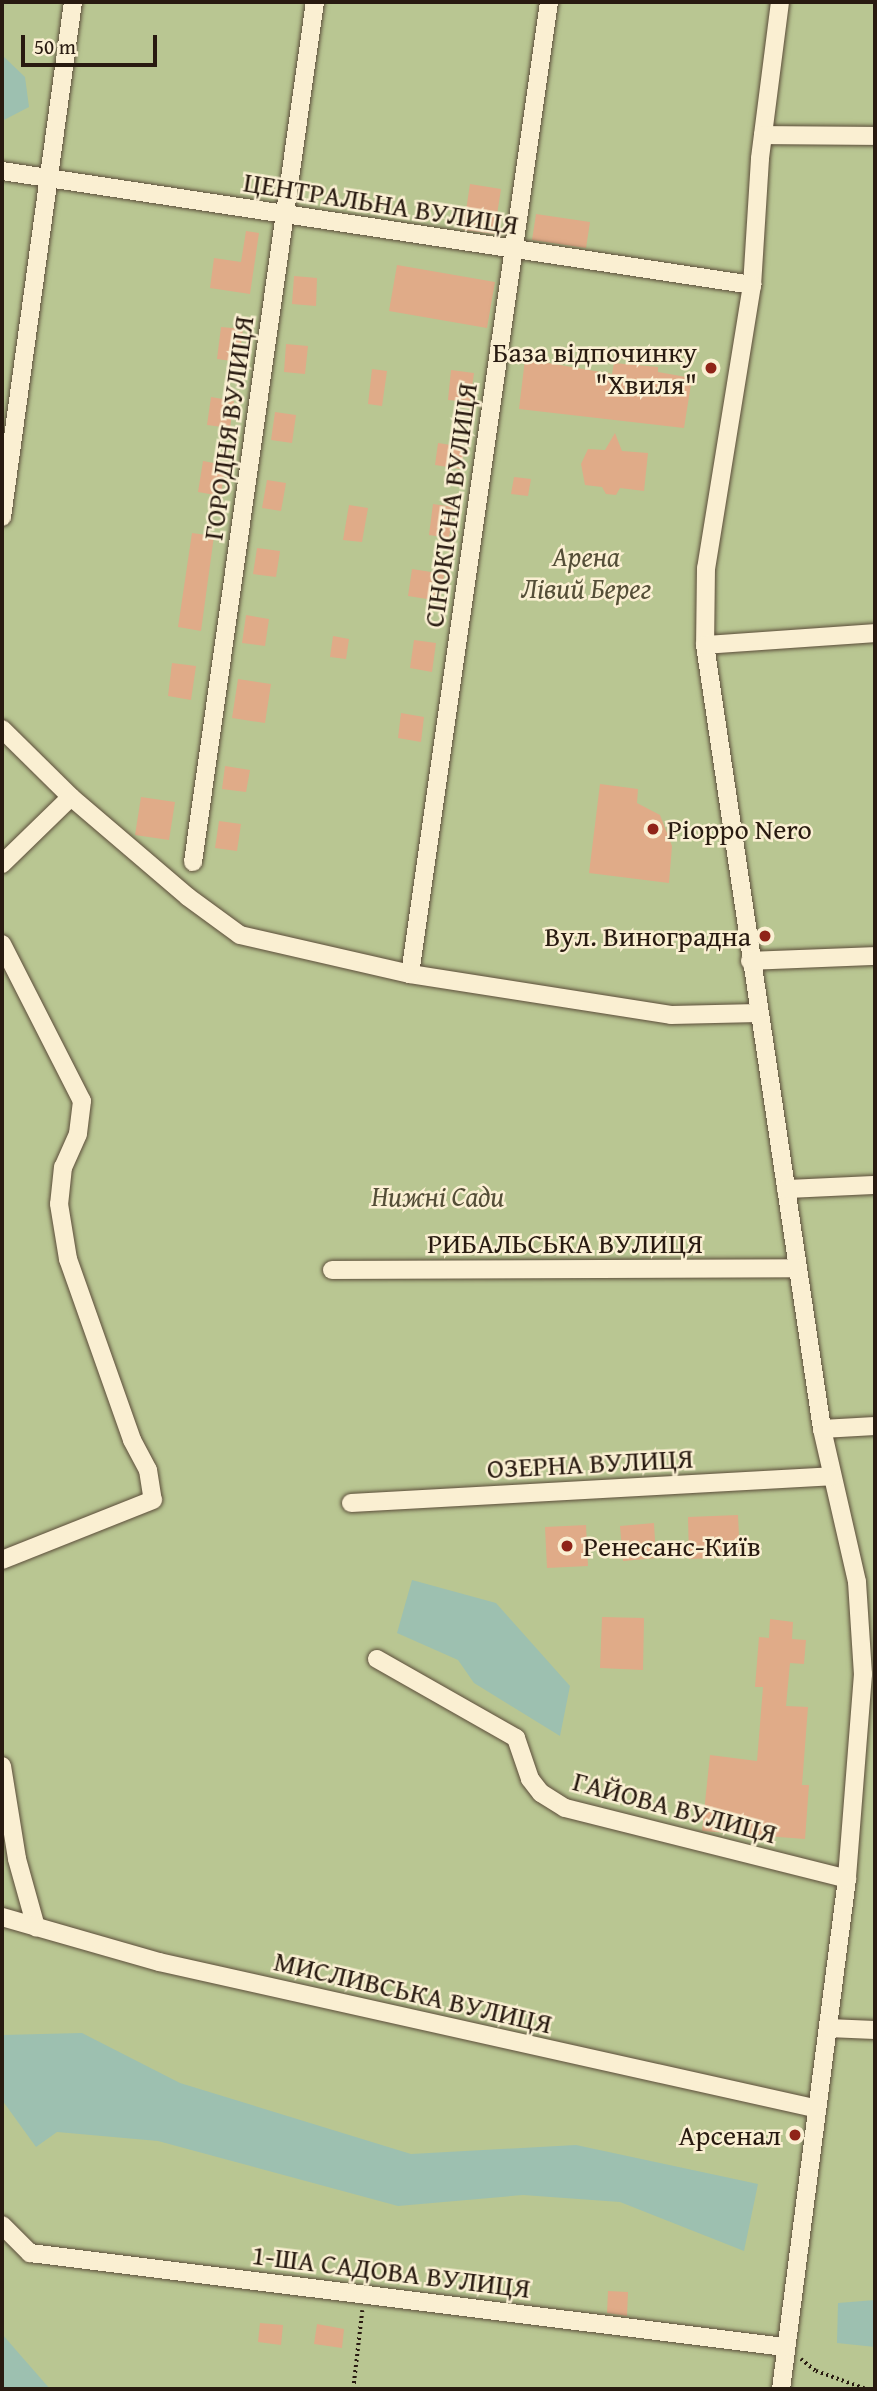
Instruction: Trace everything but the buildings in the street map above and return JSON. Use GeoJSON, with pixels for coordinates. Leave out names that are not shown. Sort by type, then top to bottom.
{"type":"FeatureCollection","features":[{"type":"Feature","properties":{"kind":"street"},"geometry":{"type":"LineString","coordinates":[[2,517],[73,2]]}},
{"type":"Feature","properties":{"kind":"street","name":"ГОРОДНЯ ВУЛИЦЯ"},"geometry":{"type":"LineString","coordinates":[[193,862],[315,2]]}},
{"type":"Feature","properties":{"kind":"street","name":"СІНОКІСНА ВУЛИЦЯ"},"geometry":{"type":"LineString","coordinates":[[410,974],[549,2]]}},
{"type":"Feature","properties":{"kind":"street"},"geometry":{"type":"LineString","coordinates":[[780,2],[763,135],[752,285],[706,568],[705,645],[750,961],[822,1429],[857,1582],[869,1673],[847,1879],[828,2028],[814,2108],[781,2389]]}},
{"type":"Feature","properties":{"kind":"street"},"geometry":{"type":"LineString","coordinates":[[763,135],[875,136]]}},
{"type":"Feature","properties":{"kind":"street","name":"ЦЕНТРАЛЬНА ВУЛИЦЯ"},"geometry":{"type":"LineString","coordinates":[[2,171],[752,285]]}},
{"type":"Feature","properties":{"kind":"street"},"geometry":{"type":"LineString","coordinates":[[705,645],[875,633]]}},
{"type":"Feature","properties":{"kind":"street"},"geometry":{"type":"LineString","coordinates":[[2,729],[71,797],[188,897],[240,935],[410,974],[671,1015],[759,1013]]}},
{"type":"Feature","properties":{"kind":"street"},"geometry":{"type":"LineString","coordinates":[[2,864],[71,797]]}},
{"type":"Feature","properties":{"kind":"street"},"geometry":{"type":"LineString","coordinates":[[2,944],[82,1101],[78,1134],[64,1167],[59,1204],[68,1258],[132,1440],[148,1470],[153,1500],[2,1560]]}},
{"type":"Feature","properties":{"kind":"street"},"geometry":{"type":"LineString","coordinates":[[750,961],[875,956]]}},
{"type":"Feature","properties":{"kind":"street"},"geometry":{"type":"LineString","coordinates":[[786,1189],[875,1185]]}},
{"type":"Feature","properties":{"kind":"street","name":"РИБАЛЬСЬКА ВУЛИЦЯ"},"geometry":{"type":"LineString","coordinates":[[332,1270],[799,1268]]}},
{"type":"Feature","properties":{"kind":"street"},"geometry":{"type":"LineString","coordinates":[[822,1429],[875,1426]]}},
{"type":"Feature","properties":{"kind":"street","name":"ОЗЕРНА ВУЛИЦЯ"},"geometry":{"type":"LineString","coordinates":[[351,1503],[831,1476]]}},
{"type":"Feature","properties":{"kind":"street","name":"ГАЙОВА ВУЛИЦЯ"},"geometry":{"type":"LineString","coordinates":[[377,1659],[516,1738],[530,1779],[541,1793],[565,1808],[847,1879]]}},
{"type":"Feature","properties":{"kind":"street"},"geometry":{"type":"LineString","coordinates":[[2,1766],[17,1859],[36,1927]]}},
{"type":"Feature","properties":{"kind":"street","name":"МИСЛИВСЬКА ВУЛИЦЯ"},"geometry":{"type":"LineString","coordinates":[[2,1917],[159,1962],[814,2108]]}},
{"type":"Feature","properties":{"kind":"street"},"geometry":{"type":"LineString","coordinates":[[828,2028],[875,2030]]}},
{"type":"Feature","properties":{"kind":"street","name":"1-ША САДОВА ВУЛИЦЯ"},"geometry":{"type":"LineString","coordinates":[[2,2225],[30,2253],[785,2347]]}},
{"type":"Feature","properties":{"kind":"path"},"geometry":{"type":"LineString","coordinates":[[353,2389],[364,2295]]}},
{"type":"Feature","properties":{"kind":"path"},"geometry":{"type":"LineString","coordinates":[[785,2347],[816,2371],[866,2389]]}},
{"type":"Feature","properties":{"kind":"green space","name":"Нижні Сади"},"geometry":{"type":"Polygon","coordinates":[[[2,2],[875,2],[875,2389],[2,2389],[2,2]]]}},
{"type":"Feature","properties":{"kind":"shaded area"},"geometry":{"type":"Polygon","coordinates":[[[2,55],[25,77],[29,107],[2,121],[2,55]]]}},
{"type":"Feature","properties":{"kind":"shaded area"},"geometry":{"type":"Polygon","coordinates":[[[412,1580],[496,1603],[570,1686],[560,1736],[474,1683],[458,1660],[397,1633],[412,1580]]]}},
{"type":"Feature","properties":{"kind":"shaded area"},"geometry":{"type":"Polygon","coordinates":[[[82,2033],[180,2083],[411,2154],[576,2145],[758,2184],[744,2251],[620,2202],[523,2195],[398,2206],[158,2141],[57,2132],[36,2147],[2,2100],[2,2035],[82,2033]]]}},
{"type":"Feature","properties":{"kind":"shaded area"},"geometry":{"type":"Polygon","coordinates":[[[875,2300],[875,2347],[837,2343],[838,2303],[875,2300]]]}},
{"type":"Feature","properties":{"kind":"shaded area"},"geometry":{"type":"Polygon","coordinates":[[[2,2334],[50,2389],[2,2389],[2,2334]]]}},
{"type":"Feature","properties":{"kind":"place","name":"База відпочинку \"Хвиля\""},"geometry":{"type":"Point","coordinates":[711,368]}},
{"type":"Feature","properties":{"kind":"place","name":"Pioppo Nero"},"geometry":{"type":"Point","coordinates":[653,829]}},
{"type":"Feature","properties":{"kind":"place","name":"Вул. Виноградна"},"geometry":{"type":"Point","coordinates":[765,936]}},
{"type":"Feature","properties":{"kind":"place","name":"Ренесанс-Київ"},"geometry":{"type":"Point","coordinates":[567,1546]}},
{"type":"Feature","properties":{"kind":"place","name":"Арсенал"},"geometry":{"type":"Point","coordinates":[795,2135]}},
{"type":"Feature","properties":{"kind":"park label","name":"Арена Лівий Берег"},"geometry":{"type":"Point","coordinates":[586,572]}}]}
